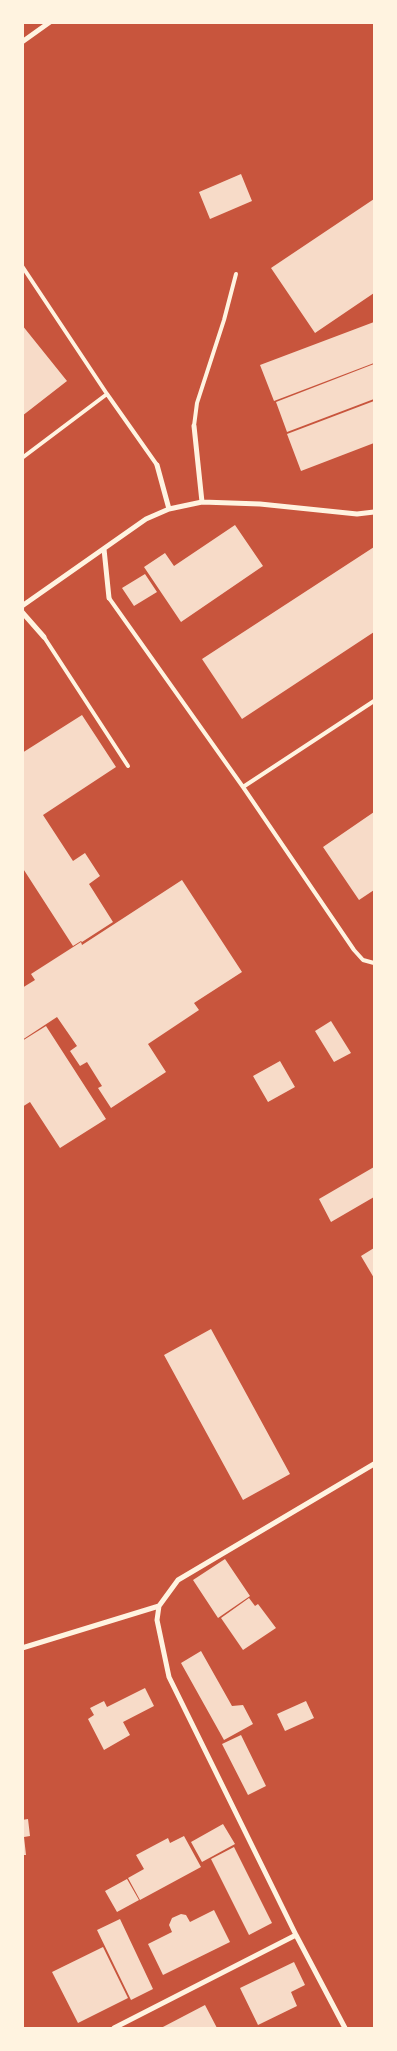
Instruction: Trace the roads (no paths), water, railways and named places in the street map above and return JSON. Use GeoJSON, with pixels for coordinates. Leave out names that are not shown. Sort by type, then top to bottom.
{"type":"FeatureCollection","features":[{"type":"Feature","properties":{"kind":"street"},"geometry":{"type":"LineString","coordinates":[[22,42],[50,22]]}},
{"type":"Feature","properties":{"kind":"street"},"geometry":{"type":"LineString","coordinates":[[194,426],[202,502]]}},
{"type":"Feature","properties":{"kind":"street"},"geometry":{"type":"LineString","coordinates":[[157,465],[169,509]]}},
{"type":"Feature","properties":{"kind":"street"},"geometry":{"type":"LineString","coordinates":[[22,606],[146,519],[169,509],[202,502],[260,504],[357,514],[374,512]]}},
{"type":"Feature","properties":{"kind":"street"},"geometry":{"type":"LineString","coordinates":[[104,549],[109,598]]}},
{"type":"Feature","properties":{"kind":"street"},"geometry":{"type":"LineString","coordinates":[[22,612],[44,638]]}},
{"type":"Feature","properties":{"kind":"street"},"geometry":{"type":"LineString","coordinates":[[345,2028],[296,1935],[169,1677],[157,1620],[159,1606],[178,1580],[374,1464]]}},
{"type":"Feature","properties":{"kind":"street"},"geometry":{"type":"LineString","coordinates":[[22,1648],[159,1606]]}},
{"type":"Feature","properties":{"kind":"street"},"geometry":{"type":"LineString","coordinates":[[114,2028],[296,1935]]}},
{"type":"Feature","properties":{"kind":"lane"},"geometry":{"type":"LineString","coordinates":[[22,266],[107,394],[157,465]]}},
{"type":"Feature","properties":{"kind":"lane"},"geometry":{"type":"LineString","coordinates":[[194,426],[197,403],[224,320],[236,274]]}},
{"type":"Feature","properties":{"kind":"lane"},"geometry":{"type":"LineString","coordinates":[[22,458],[107,394]]}},
{"type":"Feature","properties":{"kind":"lane"},"geometry":{"type":"LineString","coordinates":[[109,598],[354,950],[363,960],[374,963]]}},
{"type":"Feature","properties":{"kind":"lane"},"geometry":{"type":"LineString","coordinates":[[44,638],[128,766]]}},
{"type":"Feature","properties":{"kind":"lane"},"geometry":{"type":"LineString","coordinates":[[243,788],[374,701]]}}]}
